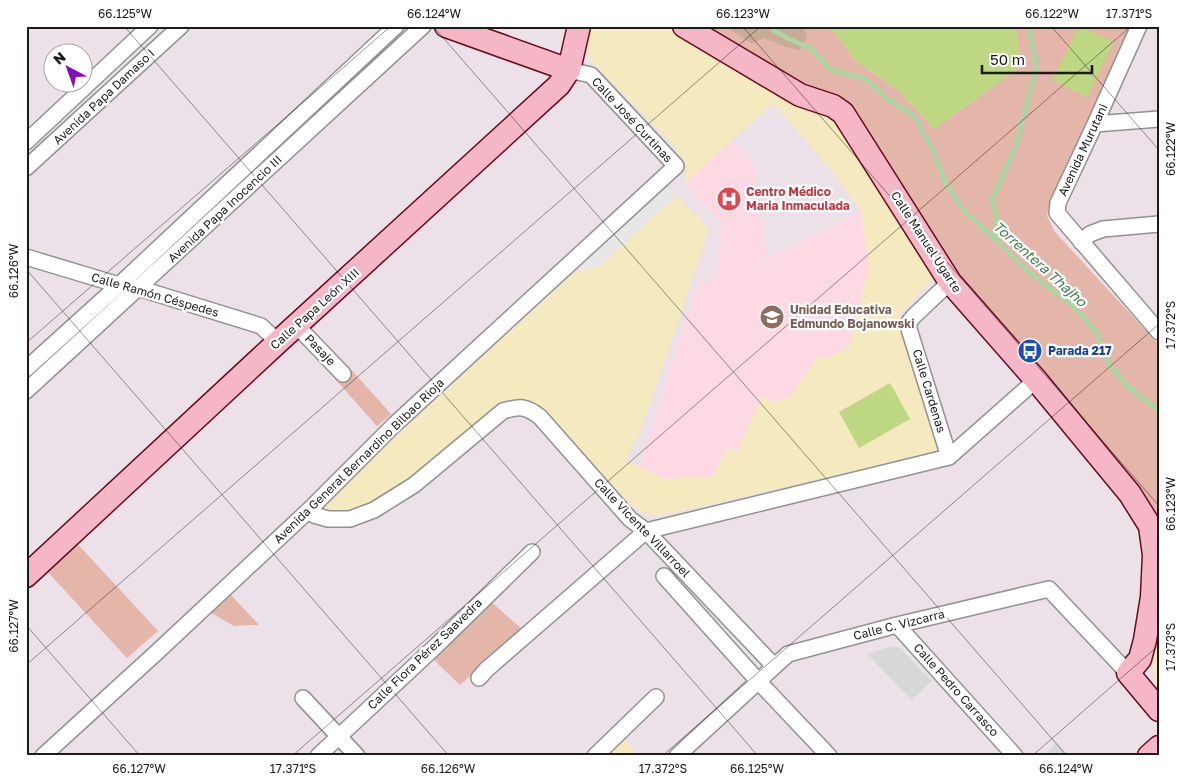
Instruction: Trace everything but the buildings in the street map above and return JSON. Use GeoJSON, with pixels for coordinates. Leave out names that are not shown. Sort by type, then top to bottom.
{"type":"FeatureCollection","features":[{"type":"Feature","properties":{"kind":"street","name":"Avenida Papa Damaso I"},"geometry":{"type":"LineString","coordinates":[[26,142],[150,26]]}},
{"type":"Feature","properties":{"kind":"street","name":"Avenida Papa Damaso I"},"geometry":{"type":"LineString","coordinates":[[26,168],[181,26]]}},
{"type":"Feature","properties":{"kind":"street","name":"Avenida Papa Inocencio III"},"geometry":{"type":"LineString","coordinates":[[26,369],[119,285],[396,26]]}},
{"type":"Feature","properties":{"kind":"street","name":"Avenida Papa Inocencio III"},"geometry":{"type":"LineString","coordinates":[[26,391],[423,26]]}},
{"type":"Feature","properties":{"kind":"street","name":"Calle Papa León XIII"},"geometry":{"type":"LineString","coordinates":[[26,576],[559,85],[569,70],[578,26]]}},
{"type":"Feature","properties":{"kind":"street","name":"Calle Manuel Ugarte"},"geometry":{"type":"LineString","coordinates":[[684,26],[800,95],[833,106],[843,113],[950,282],[1036,380],[1130,494],[1150,526],[1154,555],[1152,597],[1145,640],[1140,659],[1128,673]]}},
{"type":"Feature","properties":{"kind":"street","name":"Avenida Murutani"},"geometry":{"type":"LineString","coordinates":[[1139,26],[1058,203],[1056,213],[1159,332]]}},
{"type":"Feature","properties":{"kind":"street","name":"Calle José Curtinas"},"geometry":{"type":"LineString","coordinates":[[455,28],[569,70],[591,75],[676,166]]}},
{"type":"Feature","properties":{"kind":"street"},"geometry":{"type":"LineString","coordinates":[[1095,124],[1159,119]]}},
{"type":"Feature","properties":{"kind":"street","name":"Avenida General Bernardino Bilbao Rioja"},"geometry":{"type":"LineString","coordinates":[[43,756],[309,510],[394,425],[676,166]]}},
{"type":"Feature","properties":{"kind":"street"},"geometry":{"type":"LineString","coordinates":[[1081,242],[1090,234],[1102,229],[1159,224]]}},
{"type":"Feature","properties":{"kind":"street","name":"Calle Ramón Céspedes"},"geometry":{"type":"LineString","coordinates":[[26,257],[119,285],[138,288],[261,326],[278,342]]}},
{"type":"Feature","properties":{"kind":"street","name":"Calle Cardenas"},"geometry":{"type":"LineString","coordinates":[[949,456],[910,329],[910,322],[950,282]]}},
{"type":"Feature","properties":{"kind":"street","name":"Pasaje"},"geometry":{"type":"LineString","coordinates":[[297,326],[343,374]]}},
{"type":"Feature","properties":{"kind":"street"},"geometry":{"type":"LineString","coordinates":[[480,678],[486,670],[646,531],[949,456],[1036,380]]}},
{"type":"Feature","properties":{"kind":"street","name":"Calle Vicente Villarroel"},"geometry":{"type":"LineString","coordinates":[[309,510],[314,515],[328,520],[350,519],[374,510],[414,485],[503,411],[515,407],[530,410],[540,417],[630,519],[646,531],[774,666]]}},
{"type":"Feature","properties":{"kind":"street","name":"Calle Flora Pérez Saavedra"},"geometry":{"type":"LineString","coordinates":[[318,756],[437,645],[532,552]]}},
{"type":"Feature","properties":{"kind":"street","name":"Calle Vicente Villarroel"},"geometry":{"type":"LineString","coordinates":[[664,576],[758,681],[829,756]]}},
{"type":"Feature","properties":{"kind":"street","name":"Calle C. Vizcarra"},"geometry":{"type":"LineString","coordinates":[[677,756],[788,654],[897,625],[1049,589],[1128,673]]}},
{"type":"Feature","properties":{"kind":"street","name":"Calle Pedro Carrasco"},"geometry":{"type":"LineString","coordinates":[[897,625],[1015,756]]}},
{"type":"Feature","properties":{"kind":"street"},"geometry":{"type":"LineString","coordinates":[[1128,673],[1159,710]]}},
{"type":"Feature","properties":{"kind":"street"},"geometry":{"type":"LineString","coordinates":[[595,756],[656,697]]}},
{"type":"Feature","properties":{"kind":"street"},"geometry":{"type":"LineString","coordinates":[[303,698],[357,756]]}},
{"type":"Feature","properties":{"kind":"street"},"geometry":{"type":"LineString","coordinates":[[1149,756],[1159,747]]}},
{"type":"Feature","properties":{"kind":"shaded area"},"geometry":{"type":"Polygon","coordinates":[[[588,26],[669,26],[774,87],[837,116],[937,274],[899,315],[941,447],[939,451],[664,515],[653,515],[641,512],[629,503],[546,412],[528,402],[510,399],[497,404],[373,507],[332,515],[322,510],[322,503],[576,271],[598,267],[677,195],[708,228],[702,251],[647,413],[638,436],[625,460],[664,479],[713,476],[728,448],[737,451],[762,396],[773,402],[788,397],[820,355],[829,358],[849,347],[869,267],[861,212],[835,175],[773,103],[685,183],[686,163],[671,143],[593,63],[585,46],[588,26]]]}},
{"type":"Feature","properties":{"kind":"shaded area"},"geometry":{"type":"Polygon","coordinates":[[[694,26],[829,26],[855,60],[899,91],[934,129],[1020,67],[1016,26],[1132,26],[1050,202],[1047,216],[1055,232],[1159,345],[1159,526],[805,93],[694,26]]]}},
{"type":"Feature","properties":{"kind":"shaded area"},"geometry":{"type":"Polygon","coordinates":[[[726,26],[803,26],[807,38],[799,50],[763,38],[752,44],[726,26]]]}},
{"type":"Feature","properties":{"kind":"shaded area"},"geometry":{"type":"Polygon","coordinates":[[[385,44],[390,48],[160,260],[156,255],[385,44]]]}},
{"type":"Feature","properties":{"kind":"shaded area","name":"Unidad Educativa Edmundo Bojanowski"},"geometry":{"type":"Polygon","coordinates":[[[732,140],[754,166],[766,259],[861,212],[869,267],[849,347],[829,358],[820,355],[788,397],[773,402],[762,396],[737,451],[728,448],[713,476],[664,479],[639,467],[699,279],[711,286],[717,262],[721,223],[685,183],[732,140]]]}},
{"type":"Feature","properties":{"kind":"shaded area"},"geometry":{"type":"Polygon","coordinates":[[[668,187],[677,195],[598,267],[576,271],[668,187]]]}},
{"type":"Feature","properties":{"kind":"shaded area"},"geometry":{"type":"Polygon","coordinates":[[[348,366],[391,414],[377,426],[335,379],[348,366]]]}},
{"type":"Feature","properties":{"kind":"shaded area"},"geometry":{"type":"Polygon","coordinates":[[[73,539],[158,631],[127,658],[43,567],[73,539]]]}},
{"type":"Feature","properties":{"kind":"shaded area"},"geometry":{"type":"Polygon","coordinates":[[[1159,585],[1159,691],[1155,683],[1152,658],[1159,585]]]}},
{"type":"Feature","properties":{"kind":"shaded area"},"geometry":{"type":"Polygon","coordinates":[[[229,593],[259,625],[234,626],[208,611],[229,593]]]}},
{"type":"Feature","properties":{"kind":"shaded area"},"geometry":{"type":"Polygon","coordinates":[[[491,602],[522,629],[460,685],[433,659],[491,602]]]}},
{"type":"Feature","properties":{"kind":"shaded area"},"geometry":{"type":"Polygon","coordinates":[[[893,646],[901,649],[932,681],[912,700],[867,654],[893,646]]]}},
{"type":"Feature","properties":{"kind":"shaded area"},"geometry":{"type":"Polygon","coordinates":[[[620,734],[639,756],[598,756],[620,734]]]}},
{"type":"Feature","properties":{"kind":"shaded area"},"geometry":{"type":"Polygon","coordinates":[[[1057,743],[1069,756],[1042,756],[1057,743]]]}},
{"type":"Feature","properties":{"kind":"green space"},"geometry":{"type":"Polygon","coordinates":[[[829,26],[1016,26],[1020,67],[934,129],[899,91],[855,60],[829,26]]]}},
{"type":"Feature","properties":{"kind":"green space"},"geometry":{"type":"Polygon","coordinates":[[[1079,26],[1114,42],[1087,97],[1052,80],[1079,26]]]}},
{"type":"Feature","properties":{"kind":"green space"},"geometry":{"type":"Polygon","coordinates":[[[890,383],[910,419],[859,448],[839,412],[890,383]]]}},
{"type":"Feature","properties":{"kind":"waterway","name":"Torrentera Thajho"},"geometry":{"type":"LineString","coordinates":[[770,26],[773,30],[789,39],[810,48],[831,70],[866,79],[887,99],[913,115],[932,149],[946,184],[961,207],[1032,275],[1071,304],[1096,332],[1110,366],[1129,388],[1159,411]]}},
{"type":"Feature","properties":{"kind":"waterway"},"geometry":{"type":"LineString","coordinates":[[994,239],[997,218],[992,200],[1016,144],[1036,67],[1029,26]]}},
{"type":"Feature","properties":{"kind":"place","name":"Centro Médico Maria Inmaculada"},"geometry":{"type":"Point","coordinates":[729,199]}},
{"type":"Feature","properties":{"kind":"place","name":"Unidad Educativa Edmundo Bojanowski"},"geometry":{"type":"Point","coordinates":[772,317]}},
{"type":"Feature","properties":{"kind":"place","name":"Parada 217"},"geometry":{"type":"Point","coordinates":[1030,351]}}]}
